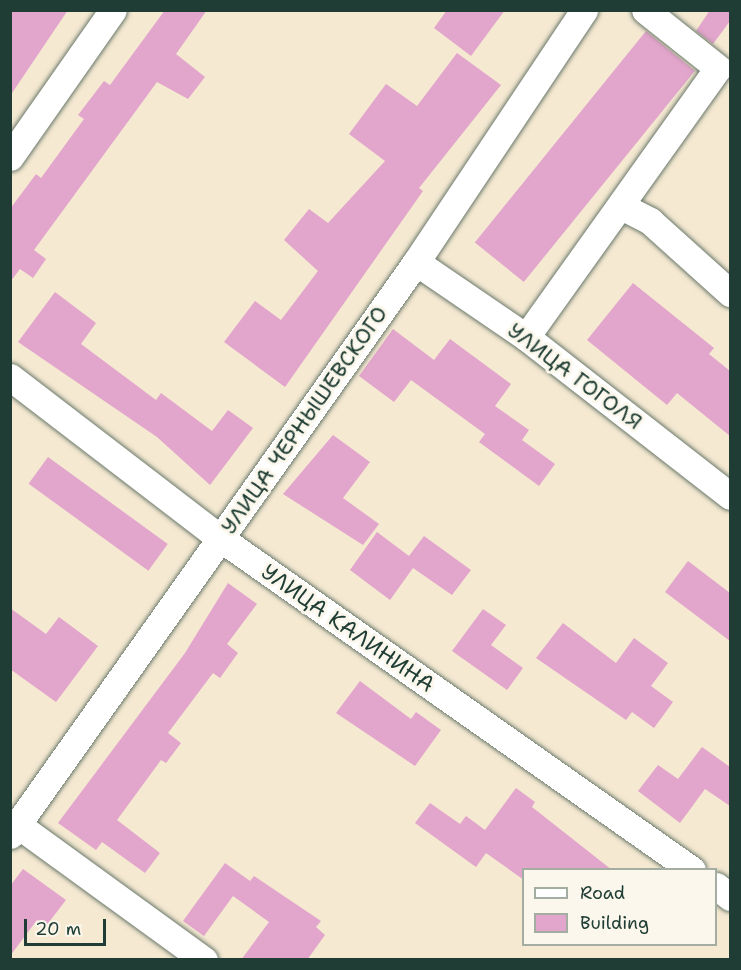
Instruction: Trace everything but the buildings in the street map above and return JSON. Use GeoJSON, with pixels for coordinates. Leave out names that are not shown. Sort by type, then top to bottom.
{"type":"FeatureCollection","features":[{"type":"Feature","properties":{"kind":"street"},"geometry":{"type":"LineString","coordinates":[[10,158],[113,10]]}},
{"type":"Feature","properties":{"kind":"street","name":"УЛИЦА ЧЕРНЫШЕВСКОГО"},"geometry":{"type":"LineString","coordinates":[[204,960],[14,830],[416,262],[584,10]]}},
{"type":"Feature","properties":{"kind":"street"},"geometry":{"type":"LineString","coordinates":[[526,337],[621,206],[724,72],[645,10]]}},
{"type":"Feature","properties":{"kind":"street"},"geometry":{"type":"LineString","coordinates":[[621,206],[650,221],[730,293]]}},
{"type":"Feature","properties":{"kind":"street","name":"УЛИЦА ГОГОЛЯ"},"geometry":{"type":"LineString","coordinates":[[416,262],[526,337],[730,496]]}},
{"type":"Feature","properties":{"kind":"street","name":"УЛИЦА КАЛИНИНА"},"geometry":{"type":"LineString","coordinates":[[10,377],[219,538],[689,868]]}},
{"type":"Feature","properties":{"kind":"street"},"geometry":{"type":"LineString","coordinates":[[717,887],[730,897]]}}]}
